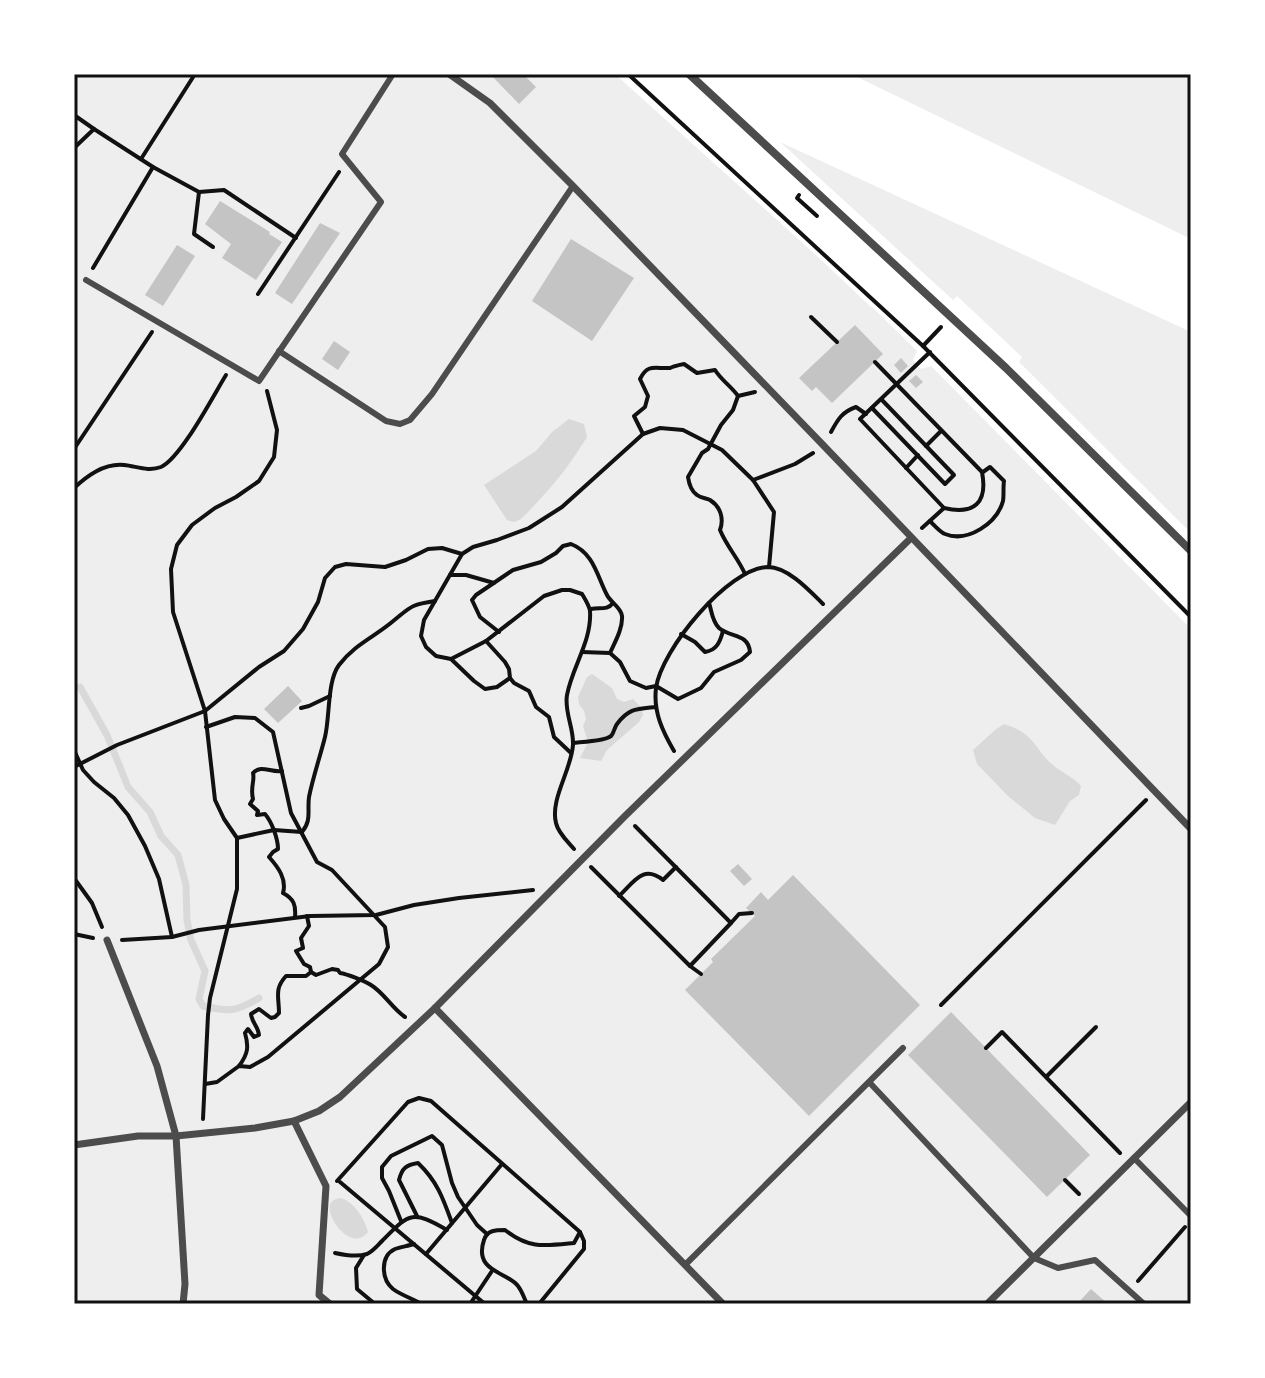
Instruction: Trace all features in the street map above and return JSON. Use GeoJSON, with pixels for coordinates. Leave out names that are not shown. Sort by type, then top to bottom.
{"type":"FeatureCollection","features":[{"type":"Feature","properties":{"kind":"street"},"geometry":{"type":"LineString","coordinates":[[449,74],[490,103],[573,186],[1191,829]]}},
{"type":"Feature","properties":{"kind":"street"},"geometry":{"type":"LineString","coordinates":[[689,74],[997,360],[1191,551]]}},
{"type":"Feature","properties":{"kind":"street"},"geometry":{"type":"LineString","coordinates":[[74,1145],[138,1136],[176,1136],[255,1128],[294,1121],[319,1111],[340,1097],[435,1008],[625,816],[911,538]]}},
{"type":"Feature","properties":{"kind":"street"},"geometry":{"type":"LineString","coordinates":[[107,940],[157,1066],[176,1136],[185,1284],[183,1304]]}},
{"type":"Feature","properties":{"kind":"street"},"geometry":{"type":"LineString","coordinates":[[435,1008],[686,1264],[718,1302]]}},
{"type":"Feature","properties":{"kind":"street"},"geometry":{"type":"LineString","coordinates":[[987,1304],[1191,1102]]}},
{"type":"Feature","properties":{"kind":"street"},"geometry":{"type":"LineString","coordinates":[[294,1121],[326,1186],[319,1295],[330,1304]]}},
{"type":"Feature","properties":{"kind":"lane"},"geometry":{"type":"LineString","coordinates":[[86,280],[259,381],[381,202],[342,154],[393,74]]}},
{"type":"Feature","properties":{"kind":"lane"},"geometry":{"type":"LineString","coordinates":[[279,351],[386,421],[400,424],[410,420],[432,394],[573,186]]}},
{"type":"Feature","properties":{"kind":"lane"},"geometry":{"type":"LineString","coordinates":[[686,1264],[903,1048]]}},
{"type":"Feature","properties":{"kind":"lane"},"geometry":{"type":"LineString","coordinates":[[870,1083],[1034,1258],[1058,1268],[1095,1260],[1144,1304]]}},
{"type":"Feature","properties":{"kind":"lane"},"geometry":{"type":"LineString","coordinates":[[1132,1161],[1191,1218]]}},
{"type":"Feature","properties":{"kind":"path"},"geometry":{"type":"LineString","coordinates":[[141,159],[195,74]]}},
{"type":"Feature","properties":{"kind":"path"},"geometry":{"type":"LineString","coordinates":[[628,74],[930,352],[1191,617]]}},
{"type":"Feature","properties":{"kind":"path"},"geometry":{"type":"LineString","coordinates":[[74,115],[153,167],[199,192],[224,190],[296,238]]}},
{"type":"Feature","properties":{"kind":"path"},"geometry":{"type":"LineString","coordinates":[[74,148],[94,129]]}},
{"type":"Feature","properties":{"kind":"path"},"geometry":{"type":"LineString","coordinates":[[258,294],[347,160]]}},
{"type":"Feature","properties":{"kind":"path"},"geometry":{"type":"LineString","coordinates":[[86,280],[153,167]]}},
{"type":"Feature","properties":{"kind":"path"},"geometry":{"type":"LineString","coordinates":[[199,192],[194,234],[213,247]]}},
{"type":"Feature","properties":{"kind":"path"},"geometry":{"type":"LineString","coordinates":[[811,317],[837,342]]}},
{"type":"Feature","properties":{"kind":"path"},"geometry":{"type":"LineString","coordinates":[[74,449],[158,323]]}},
{"type":"Feature","properties":{"kind":"path"},"geometry":{"type":"LineString","coordinates":[[923,346],[941,328]]}},
{"type":"Feature","properties":{"kind":"path"},"geometry":{"type":"LineString","coordinates":[[875,362],[897,384],[982,472],[985,487],[981,499],[973,507],[959,512],[944,508],[860,419],[881,400],[897,384],[930,352]]}},
{"type":"Feature","properties":{"kind":"path"},"geometry":{"type":"LineString","coordinates":[[643,434],[634,416],[645,407],[648,396],[640,379],[643,373],[655,367],[671,368],[684,364],[697,373],[715,370],[721,380],[733,389],[738,396],[733,410],[688,477],[695,495],[712,501],[720,511],[723,522],[720,530],[745,574]]}},
{"type":"Feature","properties":{"kind":"path"},"geometry":{"type":"LineString","coordinates":[[74,488],[87,476],[107,466],[120,464],[152,470],[165,465],[183,444],[231,366]]}},
{"type":"Feature","properties":{"kind":"path"},"geometry":{"type":"LineString","coordinates":[[202,1133],[210,998],[237,889],[237,838],[215,800],[205,711],[173,612],[171,569],[177,545],[192,525],[259,481],[274,457],[277,430],[262,375]]}},
{"type":"Feature","properties":{"kind":"path"},"geometry":{"type":"LineString","coordinates":[[872,408],[945,484],[954,475],[881,400]]}},
{"type":"Feature","properties":{"kind":"path"},"geometry":{"type":"LineString","coordinates":[[753,480],[795,464],[824,446],[844,411],[856,407],[866,414]]}},
{"type":"Feature","properties":{"kind":"path"},"geometry":{"type":"LineString","coordinates":[[510,678],[497,687],[485,689],[451,659],[436,656],[426,647],[421,636],[424,620],[462,554],[473,547],[529,528],[562,507],[643,434],[660,428],[683,430],[722,450],[753,480],[774,512],[769,567]]}},
{"type":"Feature","properties":{"kind":"path"},"geometry":{"type":"LineString","coordinates":[[926,446],[942,431]]}},
{"type":"Feature","properties":{"kind":"path"},"geometry":{"type":"LineString","coordinates":[[906,468],[918,455]]}},
{"type":"Feature","properties":{"kind":"path"},"geometry":{"type":"LineString","coordinates":[[930,521],[945,534],[963,535],[981,529],[993,519],[1002,502],[1004,481],[990,467],[982,472]]}},
{"type":"Feature","properties":{"kind":"path"},"geometry":{"type":"LineString","coordinates":[[911,538],[944,508]]}},
{"type":"Feature","properties":{"kind":"path"},"geometry":{"type":"LineString","coordinates":[[499,632],[480,617],[472,600],[476,595],[513,570],[541,562],[563,546],[571,544],[583,551],[597,568],[609,599],[622,613],[621,626],[610,653]]}},
{"type":"Feature","properties":{"kind":"path"},"geometry":{"type":"LineString","coordinates":[[74,767],[117,745],[205,711],[284,651],[303,629],[318,602],[325,578],[335,567],[346,564],[385,567],[428,549],[442,548],[462,554]]}},
{"type":"Feature","properties":{"kind":"path"},"geometry":{"type":"LineString","coordinates":[[680,762],[664,733],[656,707],[656,686],[667,656],[681,634],[709,603],[745,574],[769,567],[803,583],[832,615]]}},
{"type":"Feature","properties":{"kind":"path"},"geometry":{"type":"LineString","coordinates":[[449,575],[466,575],[494,583]]}},
{"type":"Feature","properties":{"kind":"path"},"geometry":{"type":"LineString","coordinates":[[451,659],[486,641],[544,596],[562,590],[582,594],[590,609],[587,636],[567,694],[573,743],[567,773],[556,800],[556,824],[583,860],[701,974]]}},
{"type":"Feature","properties":{"kind":"path"},"geometry":{"type":"LineString","coordinates":[[302,832],[310,817],[308,800],[326,733],[337,667],[363,641],[394,621],[399,614],[415,604],[435,601]]}},
{"type":"Feature","properties":{"kind":"path"},"geometry":{"type":"LineString","coordinates":[[590,609],[610,608],[613,603]]}},
{"type":"Feature","properties":{"kind":"path"},"geometry":{"type":"LineString","coordinates":[[582,652],[610,653],[620,662],[630,681],[646,688],[656,686],[678,699],[701,688],[714,672],[741,660],[750,652],[744,639],[723,631],[712,619],[709,603]]}},
{"type":"Feature","properties":{"kind":"path"},"geometry":{"type":"LineString","coordinates":[[681,634],[705,652],[712,651],[719,643],[723,631]]}},
{"type":"Feature","properties":{"kind":"path"},"geometry":{"type":"LineString","coordinates":[[486,641],[505,662],[514,683],[529,691],[536,707],[549,717],[554,737],[571,753]]}},
{"type":"Feature","properties":{"kind":"path"},"geometry":{"type":"LineString","coordinates":[[301,708],[330,696]]}},
{"type":"Feature","properties":{"kind":"path"},"geometry":{"type":"LineString","coordinates":[[573,743],[605,739],[628,712],[656,707]]}},
{"type":"Feature","properties":{"kind":"path"},"geometry":{"type":"LineString","coordinates":[[206,727],[235,717],[255,718],[273,732],[291,813],[317,862],[332,870],[376,915],[385,927],[388,947],[379,964],[268,1057],[250,1067],[239,1066]]}},
{"type":"Feature","properties":{"kind":"path"},"geometry":{"type":"LineString","coordinates":[[74,750],[83,770],[128,815],[145,846],[159,879],[172,937]]}},
{"type":"Feature","properties":{"kind":"path"},"geometry":{"type":"LineString","coordinates":[[282,771],[261,768],[253,773],[250,789],[253,799],[250,804],[258,811],[257,815],[265,814],[271,821],[278,849],[269,857],[280,870],[285,886],[283,893],[291,897],[296,906],[295,917]]}},
{"type":"Feature","properties":{"kind":"path"},"geometry":{"type":"LineString","coordinates":[[941,1005],[1155,792]]}},
{"type":"Feature","properties":{"kind":"path"},"geometry":{"type":"LineString","coordinates":[[625,816],[731,923]]}},
{"type":"Feature","properties":{"kind":"path"},"geometry":{"type":"LineString","coordinates":[[237,838],[274,830],[302,832]]}},
{"type":"Feature","properties":{"kind":"path"},"geometry":{"type":"LineString","coordinates":[[619,896],[642,874],[654,873],[663,880],[676,867]]}},
{"type":"Feature","properties":{"kind":"path"},"geometry":{"type":"LineString","coordinates":[[74,878],[92,903],[107,940]]}},
{"type":"Feature","properties":{"kind":"path"},"geometry":{"type":"LineString","coordinates":[[74,934],[107,940],[172,937],[199,930],[295,917],[376,915],[414,905],[555,887]]}},
{"type":"Feature","properties":{"kind":"path"},"geometry":{"type":"LineString","coordinates":[[690,966],[739,914],[752,913]]}},
{"type":"Feature","properties":{"kind":"path"},"geometry":{"type":"LineString","coordinates":[[307,916],[309,926],[301,938],[303,948],[296,951],[311,972],[316,975],[338,970],[370,984],[397,1012],[417,1025]]}},
{"type":"Feature","properties":{"kind":"path"},"geometry":{"type":"LineString","coordinates":[[205,1084],[217,1082],[239,1066],[245,1057],[249,1046],[245,1033],[248,1029],[254,1037],[259,1035],[251,1014],[259,1009],[271,1018],[279,1013],[277,992],[286,976],[306,976],[311,972]]}},
{"type":"Feature","properties":{"kind":"path"},"geometry":{"type":"LineString","coordinates":[[1046,1077],[1096,1027]]}},
{"type":"Feature","properties":{"kind":"path"},"geometry":{"type":"LineString","coordinates":[[986,1048],[1002,1032],[1132,1161]]}},
{"type":"Feature","properties":{"kind":"path"},"geometry":{"type":"LineString","coordinates":[[326,1186],[338,1180],[408,1102],[419,1098],[431,1101],[580,1232],[584,1249],[539,1304]]}},
{"type":"Feature","properties":{"kind":"path"},"geometry":{"type":"LineString","coordinates":[[401,1221],[382,1178],[382,1167],[391,1156],[432,1136],[442,1145],[458,1197],[487,1234]]}},
{"type":"Feature","properties":{"kind":"path"},"geometry":{"type":"LineString","coordinates":[[417,1216],[399,1180],[402,1169],[418,1163],[431,1175],[452,1223]]}},
{"type":"Feature","properties":{"kind":"path"},"geometry":{"type":"LineString","coordinates":[[426,1254],[502,1164]]}},
{"type":"Feature","properties":{"kind":"path"},"geometry":{"type":"LineString","coordinates":[[338,1180],[485,1304]]}},
{"type":"Feature","properties":{"kind":"path"},"geometry":{"type":"LineString","coordinates":[[375,1304],[357,1289],[356,1268],[364,1255],[401,1221],[417,1216],[447,1230]]}},
{"type":"Feature","properties":{"kind":"path"},"geometry":{"type":"LineString","coordinates":[[1129,1291],[1191,1218]]}},
{"type":"Feature","properties":{"kind":"path"},"geometry":{"type":"LineString","coordinates":[[527,1304],[519,1287],[511,1279],[492,1271],[482,1255],[487,1234],[505,1230],[517,1240],[541,1247],[574,1243],[580,1232]]}},
{"type":"Feature","properties":{"kind":"path"},"geometry":{"type":"LineString","coordinates":[[414,1244],[395,1249],[387,1255],[383,1269],[391,1288],[422,1304]]}},
{"type":"Feature","properties":{"kind":"path"},"geometry":{"type":"LineString","coordinates":[[322,1250],[364,1255]]}},
{"type":"Feature","properties":{"kind":"path"},"geometry":{"type":"LineString","coordinates":[[470,1304],[492,1271]]}},
{"type":"Feature","properties":{"kind":"shaded area"},"geometry":{"type":"Polygon","coordinates":[[[74,74],[615,74],[872,307],[917,351],[913,360],[921,369],[931,366],[1191,629],[1191,1304],[74,1304],[74,74]]]}},
{"type":"Feature","properties":{"kind":"shaded area"},"geometry":{"type":"Polygon","coordinates":[[[851,74],[1191,74],[1191,239],[851,74]]]}},
{"type":"Feature","properties":{"kind":"shaded area"},"geometry":{"type":"Polygon","coordinates":[[[780,142],[1191,332],[1191,533],[1019,362],[1022,357],[957,296],[953,300],[780,142]]]}},
{"type":"Feature","properties":{"kind":"shaded area"},"geometry":{"type":"Polygon","coordinates":[[[569,419],[584,424],[587,437],[564,471],[531,509],[521,519],[514,522],[507,520],[484,485],[536,451],[552,432],[569,419]]]}},
{"type":"Feature","properties":{"kind":"shaded area"},"geometry":{"type":"Polygon","coordinates":[[[592,674],[612,688],[617,699],[624,702],[633,699],[643,715],[607,750],[601,761],[580,758],[588,742],[583,726],[586,719],[578,697],[587,677],[592,674]]]}},
{"type":"Feature","properties":{"kind":"shaded area"},"geometry":{"type":"Polygon","coordinates":[[[1004,724],[1029,737],[1054,766],[1081,786],[1079,795],[1070,801],[1055,825],[1035,818],[977,764],[973,750],[1004,724]]]}},
{"type":"Feature","properties":{"kind":"shaded area"},"geometry":{"type":"Polygon","coordinates":[[[341,1198],[354,1207],[364,1222],[368,1232],[362,1237],[348,1236],[332,1218],[331,1203],[341,1198]]]}},
{"type":"Feature","properties":{"kind":"building"},"geometry":{"type":"Polygon","coordinates":[[[490,74],[523,74],[536,87],[519,104],[490,74]]]}},
{"type":"Feature","properties":{"kind":"building"},"geometry":{"type":"Polygon","coordinates":[[[220,201],[282,242],[256,280],[222,258],[231,244],[205,224],[220,201]]]}},
{"type":"Feature","properties":{"kind":"building"},"geometry":{"type":"Polygon","coordinates":[[[320,223],[340,233],[292,304],[275,293],[320,223]]]}},
{"type":"Feature","properties":{"kind":"building"},"geometry":{"type":"Polygon","coordinates":[[[571,239],[634,278],[592,341],[532,301],[571,239]]]}},
{"type":"Feature","properties":{"kind":"building"},"geometry":{"type":"Polygon","coordinates":[[[177,245],[195,256],[163,306],[145,295],[177,245]]]}},
{"type":"Feature","properties":{"kind":"building"},"geometry":{"type":"Polygon","coordinates":[[[855,325],[883,354],[832,403],[816,387],[812,391],[799,378],[855,325]]]}},
{"type":"Feature","properties":{"kind":"building"},"geometry":{"type":"Polygon","coordinates":[[[334,341],[350,352],[338,370],[322,359],[334,341]]]}},
{"type":"Feature","properties":{"kind":"building"},"geometry":{"type":"Polygon","coordinates":[[[901,358],[908,366],[901,373],[894,365],[901,358]]]}},
{"type":"Feature","properties":{"kind":"building"},"geometry":{"type":"Polygon","coordinates":[[[916,375],[923,382],[916,388],[909,381],[916,375]]]}},
{"type":"Feature","properties":{"kind":"building"},"geometry":{"type":"Polygon","coordinates":[[[288,686],[302,701],[278,723],[264,709],[288,686]]]}},
{"type":"Feature","properties":{"kind":"building"},"geometry":{"type":"Polygon","coordinates":[[[738,864],[752,879],[744,886],[730,871],[738,864]]]}},
{"type":"Feature","properties":{"kind":"building"},"geometry":{"type":"Polygon","coordinates":[[[793,875],[920,1005],[809,1116],[685,990],[713,962],[711,959],[755,916],[746,908],[761,892],[768,900],[793,875]]]}},
{"type":"Feature","properties":{"kind":"building"},"geometry":{"type":"Polygon","coordinates":[[[951,1012],[1090,1155],[1047,1197],[908,1055],[951,1012]]]}},
{"type":"Feature","properties":{"kind":"building"},"geometry":{"type":"Polygon","coordinates":[[[1091,1289],[1108,1304],[1077,1304],[1091,1289]]]}},
{"type":"Feature","properties":{"kind":"waterway"},"geometry":{"type":"LineString","coordinates":[[80,687],[107,735],[128,787],[150,812],[161,836],[178,855],[186,885],[191,940],[205,971],[199,999],[203,1006],[232,1010],[259,998]]}}]}
